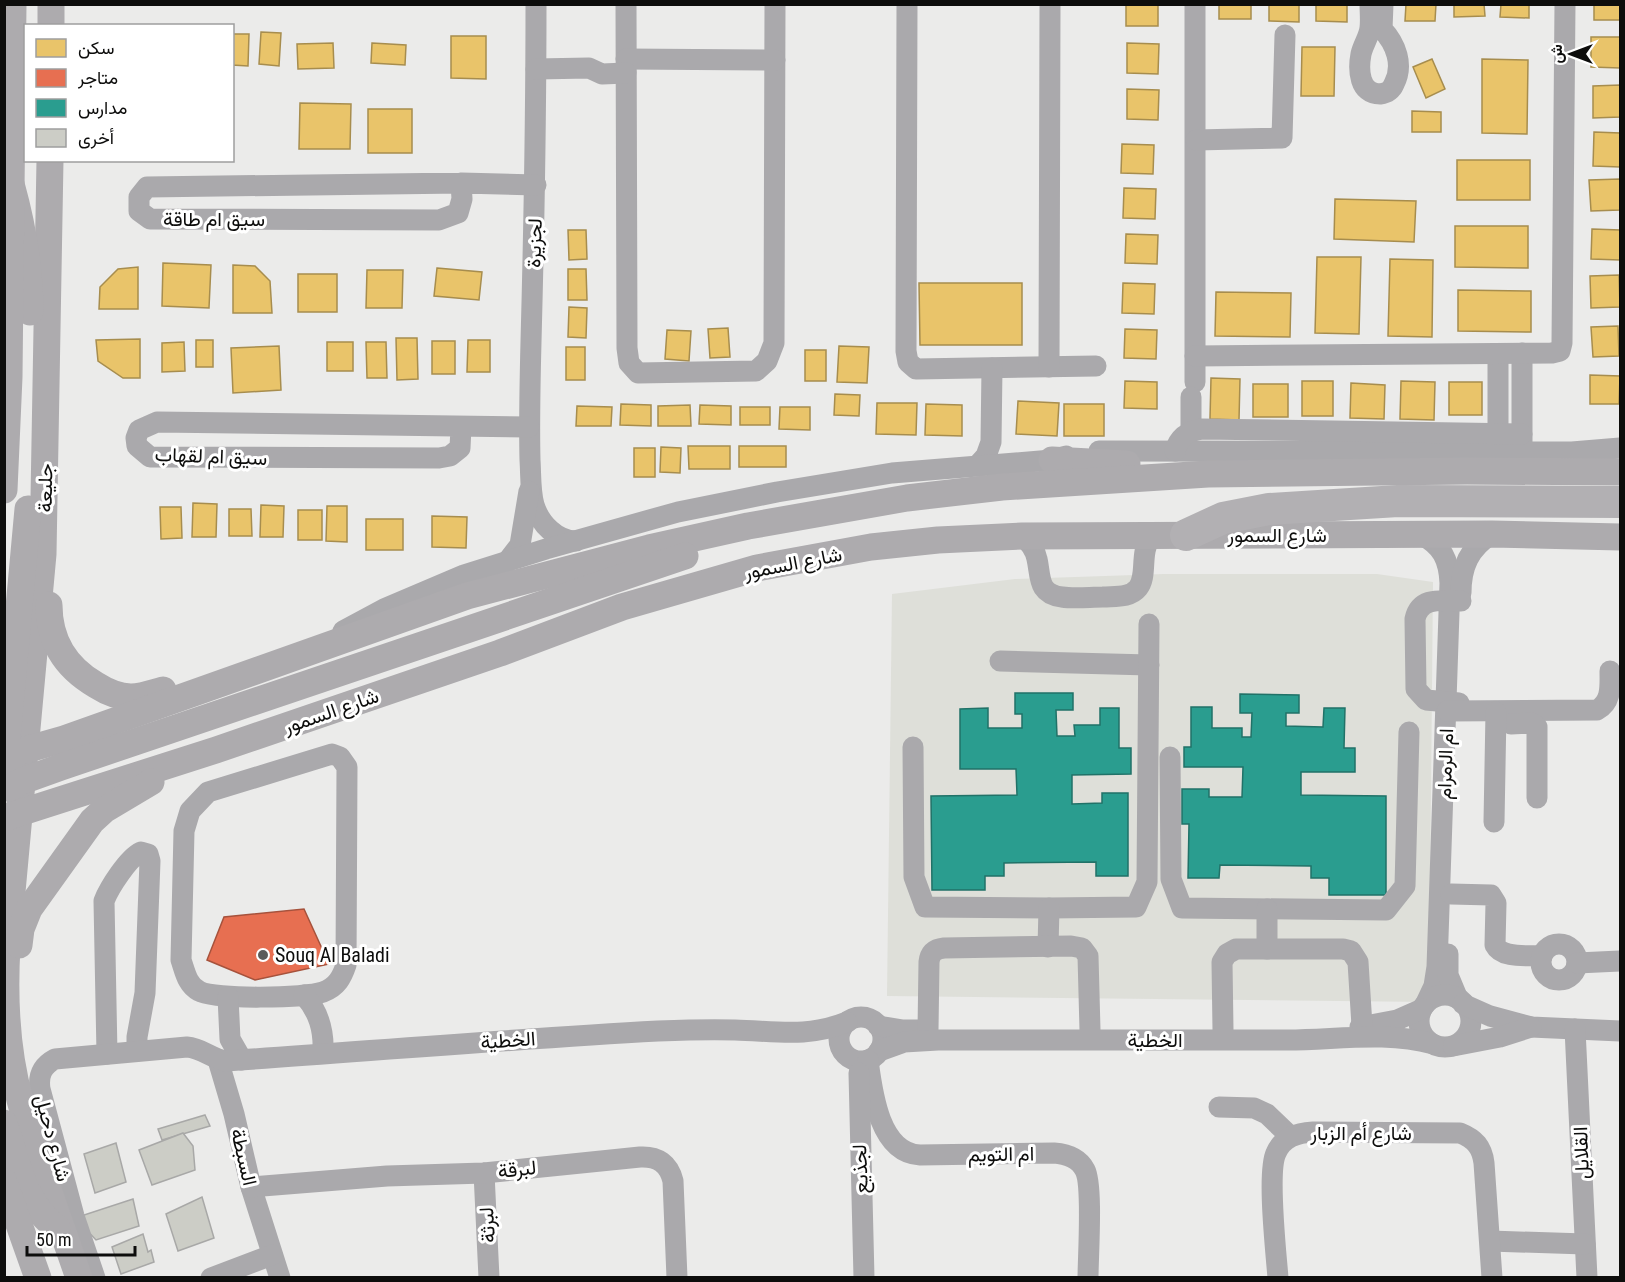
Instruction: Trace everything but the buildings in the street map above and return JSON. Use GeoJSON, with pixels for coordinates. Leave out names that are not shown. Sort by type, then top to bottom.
{"type":"FeatureCollection","features":[{"type":"Feature","properties":{"kind":"highway"},"geometry":{"type":"LineString","coordinates":[[1186,536],[1223,518],[1269,509],[1398,501],[1620,501]]}},
{"type":"Feature","properties":{"kind":"main road","name":"جليعة"},"geometry":{"type":"LineString","coordinates":[[4,490],[9,377],[13,4]]}},
{"type":"Feature","properties":{"kind":"main road"},"geometry":{"type":"LineString","coordinates":[[51,4],[51,24]]}},
{"type":"Feature","properties":{"kind":"main road","name":"جليعة"},"geometry":{"type":"LineString","coordinates":[[11,781],[43,554],[50,162]]}},
{"type":"Feature","properties":{"kind":"main road"},"geometry":{"type":"LineString","coordinates":[[11,184],[23,228],[30,276],[30,487],[11,781]]}},
{"type":"Feature","properties":{"kind":"main road"},"geometry":{"type":"LineString","coordinates":[[1052,460],[1150,465],[1208,474]]}},
{"type":"Feature","properties":{"kind":"main road"},"geometry":{"type":"LineString","coordinates":[[11,781],[64,739],[467,596],[649,548],[748,526],[907,498],[1002,487],[1208,474],[1620,472]]}},
{"type":"Feature","properties":{"kind":"main road"},"geometry":{"type":"LineString","coordinates":[[11,781],[611,579],[680,558],[748,526]]}},
{"type":"Feature","properties":{"kind":"main road","name":"شارع السمور"},"geometry":{"type":"LineString","coordinates":[[11,781],[169,766],[500,653],[622,608],[757,568],[904,543],[1022,536],[1492,534],[1620,537]]}},
{"type":"Feature","properties":{"kind":"main road"},"geometry":{"type":"LineString","coordinates":[[43,554],[49,593],[50,625],[59,650],[75,671],[109,693],[120,696],[141,696],[263,659],[309,651]]}},
{"type":"Feature","properties":{"kind":"main road"},"geometry":{"type":"LineString","coordinates":[[19,1099],[20,939],[29,909],[92,821],[104,810],[148,784],[169,766]]}},
{"type":"Feature","properties":{"kind":"main road","name":"شارع دحيل"},"geometry":{"type":"LineString","coordinates":[[11,781],[5,971],[10,1048],[19,1099],[79,1278]]}},
{"type":"Feature","properties":{"kind":"main road"},"geometry":{"type":"LineString","coordinates":[[4,1123],[32,1201],[46,1219],[63,1232]]}},
{"type":"Feature","properties":{"kind":"main road"},"geometry":{"type":"LineString","coordinates":[[4,1182],[38,1278]]}},
{"type":"Feature","properties":{"kind":"street","name":"لجزيرة"},"geometry":{"type":"LineString","coordinates":[[536,4],[536,185],[529,427],[531,482],[534,505],[540,517],[554,534],[566,541],[578,541]]}},
{"type":"Feature","properties":{"kind":"street"},"geometry":{"type":"LineString","coordinates":[[626,4],[627,348],[629,363],[639,374],[756,371],[766,361],[774,343],[775,4]]}},
{"type":"Feature","properties":{"kind":"street"},"geometry":{"type":"LineString","coordinates":[[907,4],[906,351],[908,362],[916,369],[1096,366]]}},
{"type":"Feature","properties":{"kind":"street"},"geometry":{"type":"LineString","coordinates":[[1049,367],[1050,4]]}},
{"type":"Feature","properties":{"kind":"street"},"geometry":{"type":"LineString","coordinates":[[1191,431],[1195,356],[1195,4]]}},
{"type":"Feature","properties":{"kind":"street"},"geometry":{"type":"LineString","coordinates":[[1370,4],[1370,29],[1362,53],[1361,81],[1366,89],[1374,94],[1384,94],[1392,89],[1397,79],[1398,67],[1393,41],[1382,29],[1383,4]]}},
{"type":"Feature","properties":{"kind":"street"},"geometry":{"type":"LineString","coordinates":[[1195,356],[1498,354],[1560,351],[1562,343],[1565,4]]}},
{"type":"Feature","properties":{"kind":"street"},"geometry":{"type":"LineString","coordinates":[[1196,140],[1282,138],[1285,35]]}},
{"type":"Feature","properties":{"kind":"street"},"geometry":{"type":"LineString","coordinates":[[536,76],[589,83],[602,74],[626,66],[775,60]]}},
{"type":"Feature","properties":{"kind":"street","name":"سيق ام طاقة"},"geometry":{"type":"LineString","coordinates":[[461,183],[462,199],[458,213],[439,220],[150,219],[139,211],[139,197],[147,187],[461,183],[536,185]]}},
{"type":"Feature","properties":{"kind":"street"},"geometry":{"type":"LineString","coordinates":[[1522,353],[1522,443]]}},
{"type":"Feature","properties":{"kind":"street"},"geometry":{"type":"LineString","coordinates":[[1498,354],[1498,443]]}},
{"type":"Feature","properties":{"kind":"street"},"geometry":{"type":"LineString","coordinates":[[977,466],[986,456],[991,442],[992,368]]}},
{"type":"Feature","properties":{"kind":"street","name":"سيق ام لقهاب"},"geometry":{"type":"LineString","coordinates":[[461,427],[460,448],[450,456],[439,458],[150,457],[137,446],[136,438],[139,430],[157,422],[529,427]]}},
{"type":"Feature","properties":{"kind":"street"},"geometry":{"type":"LineString","coordinates":[[1174,450],[1182,436],[1191,431],[1207,429],[1498,443]]}},
{"type":"Feature","properties":{"kind":"street"},"geometry":{"type":"LineString","coordinates":[[991,442],[1002,455],[1014,463]]}},
{"type":"Feature","properties":{"kind":"street"},"geometry":{"type":"LineString","coordinates":[[309,651],[364,619],[431,588],[507,562],[678,512],[777,492],[892,473],[1052,460],[1085,451],[1498,443],[1522,443],[1572,452],[1620,448]]}},
{"type":"Feature","properties":{"kind":"street","name":"لجزيرة"},"geometry":{"type":"LineString","coordinates":[[507,562],[520,545],[531,482]]}},
{"type":"Feature","properties":{"kind":"street","name":"ام الرمرام"},"geometry":{"type":"LineString","coordinates":[[1455,601],[1466,562],[1476,546],[1492,534]]}},
{"type":"Feature","properties":{"kind":"street","name":"ام الرمرام"},"geometry":{"type":"LineString","coordinates":[[1421,535],[1437,544],[1447,560],[1455,601],[1448,975],[1461,1002]]}},
{"type":"Feature","properties":{"kind":"street"},"geometry":{"type":"LineString","coordinates":[[1022,536],[1035,552],[1041,584],[1051,594],[1067,597],[1132,594],[1142,580],[1144,549],[1150,536]]}},
{"type":"Feature","properties":{"kind":"street"},"geometry":{"type":"LineString","coordinates":[[1455,601],[1428,602],[1419,608],[1415,619],[1416,689],[1426,700],[1496,718],[1532,723],[1537,727],[1537,798]]}},
{"type":"Feature","properties":{"kind":"street"},"geometry":{"type":"LineString","coordinates":[[913,747],[914,877],[925,907],[1136,907],[1147,882],[1149,624]]}},
{"type":"Feature","properties":{"kind":"street"},"geometry":{"type":"LineString","coordinates":[[1000,661],[1149,665]]}},
{"type":"Feature","properties":{"kind":"street"},"geometry":{"type":"LineString","coordinates":[[1496,718],[1597,710],[1609,697],[1610,671]]}},
{"type":"Feature","properties":{"kind":"street","name":"ام الرمرام"},"geometry":{"type":"LineString","coordinates":[[1424,1006],[1434,986],[1437,967],[1453,707]]}},
{"type":"Feature","properties":{"kind":"street"},"geometry":{"type":"LineString","coordinates":[[1494,822],[1496,718]]}},
{"type":"Feature","properties":{"kind":"street"},"geometry":{"type":"LineString","coordinates":[[1170,757],[1171,879],[1182,908],[1386,910],[1406,886],[1409,732]]}},
{"type":"Feature","properties":{"kind":"street"},"geometry":{"type":"LineString","coordinates":[[332,754],[340,757],[347,767],[346,965],[341,981],[324,992],[304,995],[228,997],[199,992],[186,978],[182,960],[184,831],[190,811],[208,792],[332,754]]}},
{"type":"Feature","properties":{"kind":"street"},"geometry":{"type":"LineString","coordinates":[[106,1054],[104,901],[111,886],[135,855],[141,852],[148,854],[150,861],[145,993],[137,1037],[137,1051]]}},
{"type":"Feature","properties":{"kind":"street"},"geometry":{"type":"LineString","coordinates":[[1451,894],[1491,896],[1496,903],[1495,945],[1504,954],[1542,956],[1550,946],[1562,945],[1573,951],[1576,963],[1620,961]]}},
{"type":"Feature","properties":{"kind":"street"},"geometry":{"type":"LineString","coordinates":[[1048,946],[1049,908]]}},
{"type":"Feature","properties":{"kind":"street"},"geometry":{"type":"LineString","coordinates":[[1267,909],[1267,949]]}},
{"type":"Feature","properties":{"kind":"street"},"geometry":{"type":"LineString","coordinates":[[928,1030],[928,963],[935,950],[1048,946],[1077,946],[1082,948],[1088,956],[1090,1029]]}},
{"type":"Feature","properties":{"kind":"street"},"geometry":{"type":"LineString","coordinates":[[1223,1030],[1222,967],[1224,957],[1236,949],[1343,949],[1351,951],[1358,963],[1362,1026]]}},
{"type":"Feature","properties":{"kind":"street"},"geometry":{"type":"LineString","coordinates":[[304,995],[318,1016],[324,1040],[323,1052]]}},
{"type":"Feature","properties":{"kind":"street"},"geometry":{"type":"LineString","coordinates":[[1438,996],[1452,997],[1461,1002],[1468,1011],[1469,1028],[1466,1036],[1443,1045],[1423,1035],[1420,1029],[1420,1015],[1424,1006],[1438,996]]}},
{"type":"Feature","properties":{"kind":"street"},"geometry":{"type":"LineString","coordinates":[[228,997],[230,1039],[242,1060]]}},
{"type":"Feature","properties":{"kind":"street","name":"الخطية"},"geometry":{"type":"LineString","coordinates":[[1461,1002],[1490,1016],[1531,1027],[1620,1031]]}},
{"type":"Feature","properties":{"kind":"street","name":"الخطية"},"geometry":{"type":"LineString","coordinates":[[878,1026],[903,1030],[1317,1029],[1362,1026],[1397,1020],[1424,1006]]}},
{"type":"Feature","properties":{"kind":"street"},"geometry":{"type":"LineString","coordinates":[[866,1018],[878,1026],[882,1038],[862,1056],[839,1040],[842,1027],[853,1019],[866,1018]]}},
{"type":"Feature","properties":{"kind":"street","name":"الخطية"},"geometry":{"type":"LineString","coordinates":[[218,1060],[693,1029],[798,1034],[823,1030],[847,1022]]}},
{"type":"Feature","properties":{"kind":"street","name":"الخطية"},"geometry":{"type":"LineString","coordinates":[[798,1034],[862,1056],[904,1042],[938,1040],[1295,1040],[1390,1037],[1443,1045],[1500,1037],[1531,1027]]}},
{"type":"Feature","properties":{"kind":"street","name":"القلايل"},"geometry":{"type":"LineString","coordinates":[[1575,1029],[1587,1278]]}},
{"type":"Feature","properties":{"kind":"street","name":"شارع دحيل"},"geometry":{"type":"LineString","coordinates":[[95,1278],[74,1216],[39,1082],[43,1068],[55,1059],[194,1047],[218,1060]]}},
{"type":"Feature","properties":{"kind":"street","name":"لجذيع"},"geometry":{"type":"LineString","coordinates":[[862,1056],[860,1153],[864,1278]]}},
{"type":"Feature","properties":{"kind":"street","name":"ام التويم"},"geometry":{"type":"LineString","coordinates":[[862,1056],[878,1113],[888,1134],[906,1153],[920,1155],[1054,1153],[1064,1154],[1080,1162],[1088,1179],[1088,1278]]}},
{"type":"Feature","properties":{"kind":"street","name":"السبطة"},"geometry":{"type":"LineString","coordinates":[[218,1060],[234,1114],[251,1187],[280,1278]]}},
{"type":"Feature","properties":{"kind":"street"},"geometry":{"type":"LineString","coordinates":[[1220,1107],[1254,1108],[1267,1114],[1290,1136]]}},
{"type":"Feature","properties":{"kind":"street","name":"شارع أم الزبار"},"geometry":{"type":"LineString","coordinates":[[1278,1278],[1272,1165],[1278,1148],[1290,1136],[1302,1132],[1460,1133],[1470,1137],[1483,1152],[1491,1278]]}},
{"type":"Feature","properties":{"kind":"street","name":"لبرقة"},"geometry":{"type":"LineString","coordinates":[[251,1187],[387,1176],[484,1173],[640,1157],[656,1158],[668,1167],[673,1181],[677,1278]]}},
{"type":"Feature","properties":{"kind":"street","name":"لبرثة"},"geometry":{"type":"LineString","coordinates":[[484,1173],[489,1278]]}},
{"type":"Feature","properties":{"kind":"street"},"geometry":{"type":"LineString","coordinates":[[1490,1241],[1585,1244]]}},
{"type":"Feature","properties":{"kind":"street"},"geometry":{"type":"LineString","coordinates":[[211,1278],[272,1255]]}},
{"type":"Feature","properties":{"kind":"shaded area"},"geometry":{"type":"Polygon","coordinates":[[[1164,574],[1377,574],[1433,582],[1429,1002],[887,996],[892,594],[1015,579],[1164,574]]]}},
{"type":"Feature","properties":{"kind":"place","name":"Souq Al Baladi"},"geometry":{"type":"Point","coordinates":[263,955]}}]}
